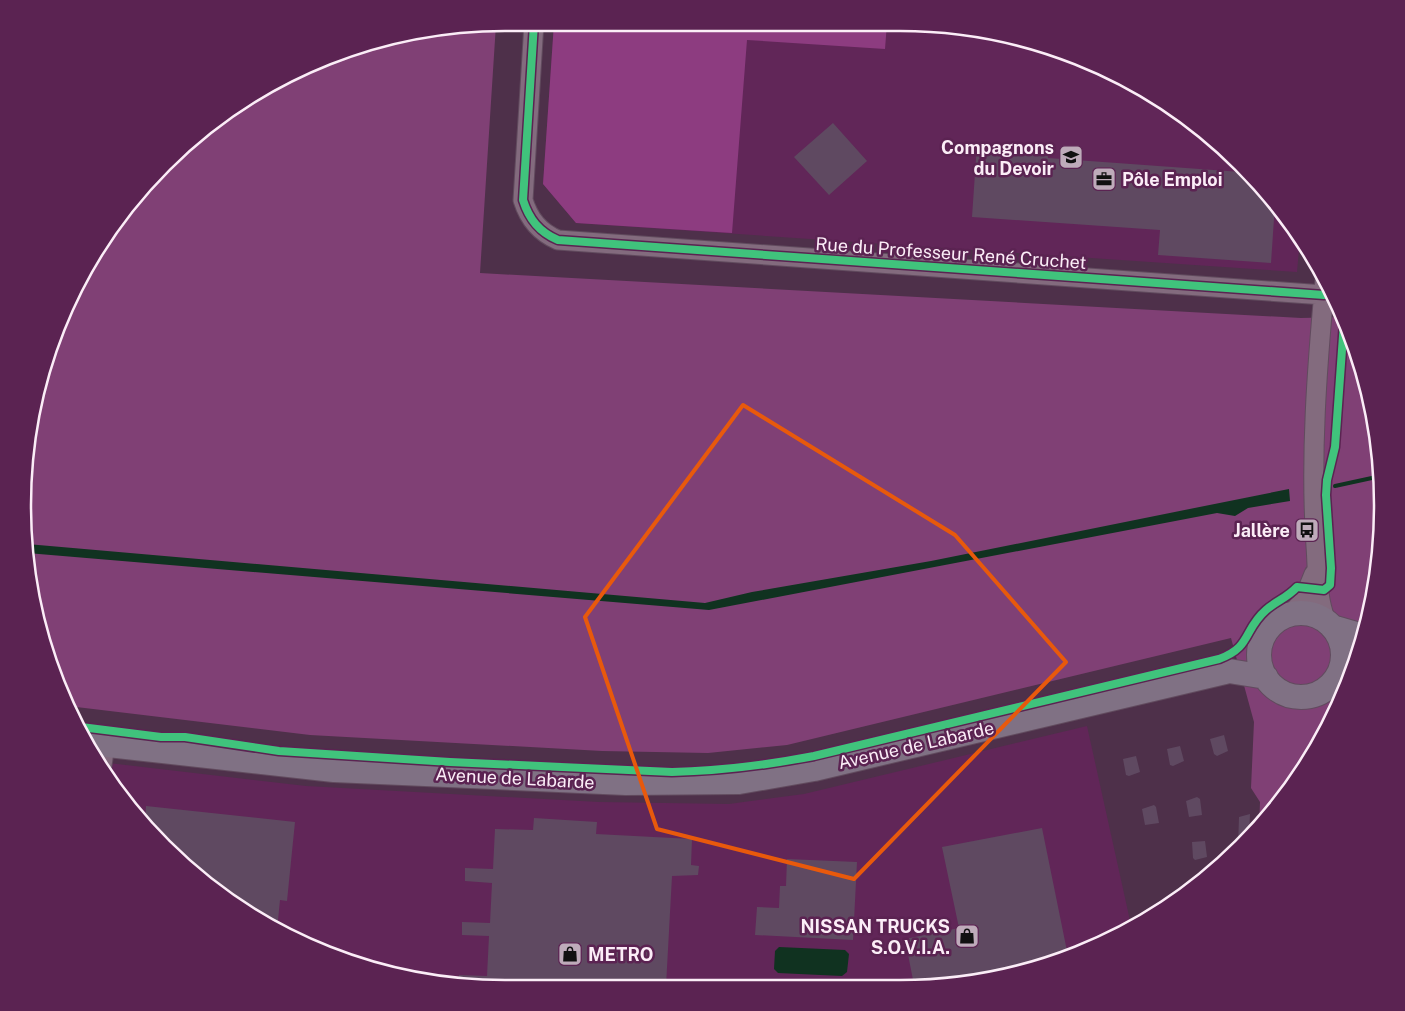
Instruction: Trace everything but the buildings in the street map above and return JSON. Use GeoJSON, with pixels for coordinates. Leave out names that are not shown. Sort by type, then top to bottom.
{"type":"FeatureCollection","features":[{"type":"Feature","properties":{"kind":"main road"},"geometry":{"type":"LineString","coordinates":[[1349,657],[1342,664],[1330,685],[1307,696],[1284,692],[1266,677],[1260,662],[1260,646],[1268,629],[1282,617],[1290,614],[1309,613],[1329,624],[1356,634]]}},
{"type":"Feature","properties":{"kind":"main road"},"geometry":{"type":"LineString","coordinates":[[1329,624],[1340,640],[1342,664]]}},
{"type":"Feature","properties":{"kind":"main road","name":"Avenue de Labarde"},"geometry":{"type":"LineString","coordinates":[[1229,671],[1260,646]]}},
{"type":"Feature","properties":{"kind":"main road","name":"Avenue de Labarde"},"geometry":{"type":"LineString","coordinates":[[100,751],[364,772],[626,783],[739,782],[814,769],[1229,671],[1266,677]]}},
{"type":"Feature","properties":{"kind":"street","name":"Rue du Professeur René Cruchet"},"geometry":{"type":"LineString","coordinates":[[533,31],[523,200],[530,218],[542,232],[558,240],[576,243],[1320,287]]}},
{"type":"Feature","properties":{"kind":"street"},"geometry":{"type":"LineString","coordinates":[[1324,295],[1313,452],[1313,496],[1319,600],[1329,624]]}},
{"type":"Feature","properties":{"kind":"street"},"geometry":{"type":"LineString","coordinates":[[1290,614],[1303,601],[1314,575],[1317,560]]}},
{"type":"Feature","properties":{"kind":"highlighted area"},"geometry":{"type":"Polygon","coordinates":[[[743,405],[955,535],[1066,662],[854,879],[657,829],[585,617],[743,405]]]}},
{"type":"Feature","properties":{"kind":"shaded area"},"geometry":{"type":"Polygon","coordinates":[[[496,31],[480,273],[1301,318],[1335,317],[1338,324],[1358,383],[1370,444],[1374,506],[1370,567],[1358,628],[1338,687],[1310,743],[1294,769],[1260,814],[1260,802],[1251,788],[1254,722],[1231,638],[787,745],[708,753],[602,751],[310,735],[76,707],[56,658],[40,598],[32,537],[31,506],[32,474],[40,413],[56,353],[80,296],[111,242],[129,217],[170,170],[217,129],[268,95],[324,67],[353,56],[413,40],[444,35],[496,31]]]}},
{"type":"Feature","properties":{"kind":"shaded area"},"geometry":{"type":"Polygon","coordinates":[[[553,31],[900,31],[961,35],[992,40],[1052,56],[1109,80],[1163,111],[1188,129],[1235,170],[1276,217],[1299,250],[1297,272],[576,223],[543,184],[553,31]]]}},
{"type":"Feature","properties":{"kind":"shaded area"},"geometry":{"type":"Polygon","coordinates":[[[553,31],[886,31],[885,49],[747,40],[732,233],[576,223],[543,184],[553,31]]]}},
{"type":"Feature","properties":{"kind":"shaded area"},"geometry":{"type":"Polygon","coordinates":[[[1289,489],[1290,501],[1248,508],[1235,516],[1217,513],[709,610],[34,554],[33,545],[705,603],[752,592],[931,561],[1289,489]]]}},
{"type":"Feature","properties":{"kind":"shaded area"},"geometry":{"type":"Polygon","coordinates":[[[1087,726],[1130,920],[1081,944],[1022,964],[992,971],[931,979],[506,980],[444,976],[413,971],[353,955],[296,931],[242,900],[217,882],[170,841],[129,794],[107,763],[306,786],[599,802],[729,804],[804,794],[1087,726]]]}},
{"type":"Feature","properties":{"kind":"shaded area"},"geometry":{"type":"Polygon","coordinates":[[[779,947],[845,950],[849,954],[847,972],[842,976],[778,973],[774,969],[775,951],[779,947]]]}},
{"type":"Feature","properties":{"kind":"waterway"},"geometry":{"type":"LineString","coordinates":[[1335,486],[1373,478]]}},
{"type":"Feature","properties":{"kind":"cycle path"},"geometry":{"type":"LineString","coordinates":[[534,31],[523,200],[528,213],[540,229],[558,240],[1324,295]]}},
{"type":"Feature","properties":{"kind":"cycle path"},"geometry":{"type":"LineString","coordinates":[[87,728],[161,737],[185,737],[279,751],[450,762],[672,772],[726,769],[814,756],[1219,659],[1237,649],[1259,617],[1297,587],[1324,590],[1330,585],[1331,568],[1326,495],[1327,480],[1335,447],[1343,337]]}},
{"type":"Feature","properties":{"kind":"place","name":"Compagnons du Devoir"},"geometry":{"type":"Point","coordinates":[1071,157]}},
{"type":"Feature","properties":{"kind":"place","name":"Pôle Emploi"},"geometry":{"type":"Point","coordinates":[1104,179]}},
{"type":"Feature","properties":{"kind":"place","name":"Jallère"},"geometry":{"type":"Point","coordinates":[1307,530]}},
{"type":"Feature","properties":{"kind":"place","name":"NISSAN TRUCKS S.O.V.I.A."},"geometry":{"type":"Point","coordinates":[967,936]}},
{"type":"Feature","properties":{"kind":"place","name":"METRO"},"geometry":{"type":"Point","coordinates":[570,954]}}]}
